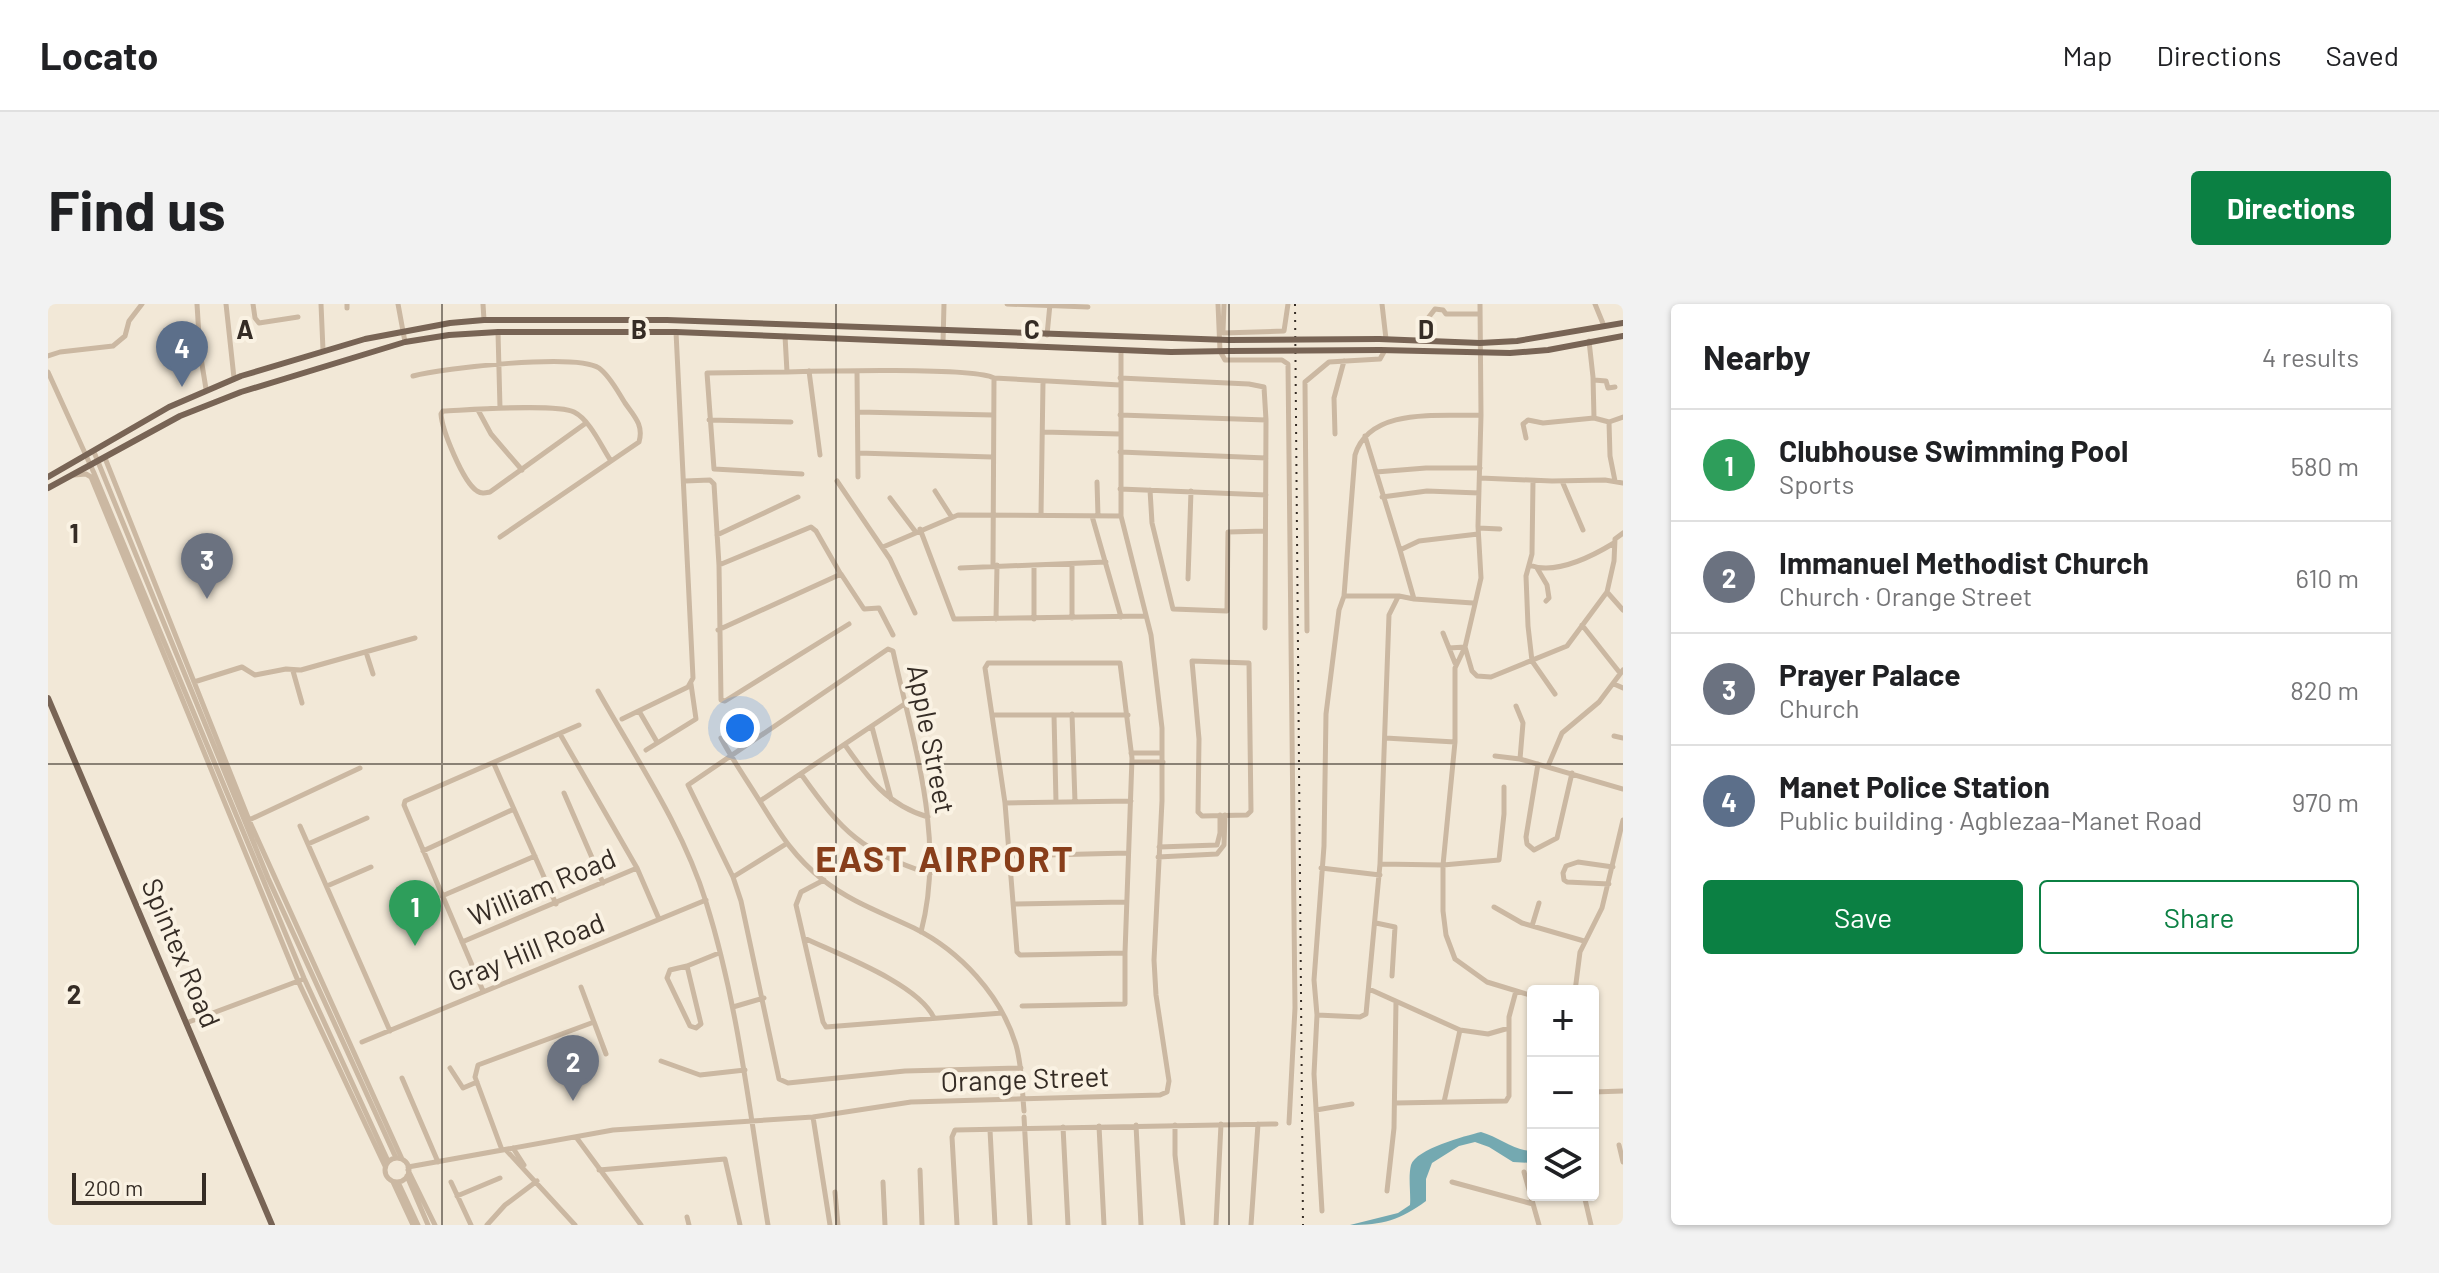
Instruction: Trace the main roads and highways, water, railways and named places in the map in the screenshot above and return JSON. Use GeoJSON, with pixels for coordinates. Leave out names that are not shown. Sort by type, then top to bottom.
{"type":"FeatureCollection","features":[{"type":"Feature","properties":{"kind":"main road"},"geometry":{"type":"LineString","coordinates":[[48,477],[169,407],[234,378],[323,350],[403,330],[484,320],[711,321],[1220,341],[1382,339],[1480,343],[1536,339],[1623,323]]}},
{"type":"Feature","properties":{"kind":"main road"},"geometry":{"type":"LineString","coordinates":[[48,488],[103,462],[180,416],[219,400],[405,342],[498,332],[676,332],[1121,350],[1382,350],[1481,354],[1548,350],[1623,336]]}},
{"type":"Feature","properties":{"kind":"main road"},"geometry":{"type":"LineString","coordinates":[[103,462],[104,447]]}},
{"type":"Feature","properties":{"kind":"main road"},"geometry":{"type":"LineString","coordinates":[[83,458],[88,467]]}},
{"type":"Feature","properties":{"kind":"main road","name":"Spintex Road"},"geometry":{"type":"LineString","coordinates":[[48,698],[272,1225]]}},
{"type":"Feature","properties":{"kind":"water"},"geometry":{"type":"Polygon","coordinates":[[[1481,1132],[1527,1150],[1527,1163],[1513,1162],[1475,1142],[1459,1146],[1432,1163],[1426,1179],[1426,1201],[1391,1220],[1350,1225],[1398,1213],[1410,1205],[1411,1165],[1422,1154],[1481,1132]]]}},
{"type":"Feature","properties":{"kind":"railway"},"geometry":{"type":"LineString","coordinates":[[1295,304],[1303,1225]]}},
{"type":"Feature","properties":{"kind":"place","name":"Manet Police Station"},"geometry":{"type":"Point","coordinates":[182,387]}},
{"type":"Feature","properties":{"kind":"place","name":"Prayer Palace"},"geometry":{"type":"Point","coordinates":[207,599]}},
{"type":"Feature","properties":{"kind":"place","name":"Clubhouse Swimming Pool"},"geometry":{"type":"Point","coordinates":[415,946]}},
{"type":"Feature","properties":{"kind":"place","name":"Immanuel Methodist Church"},"geometry":{"type":"Point","coordinates":[573,1101]}},
{"type":"Feature","properties":{"kind":"district","name":"EAST AIRPORT"},"geometry":{"type":"Point","coordinates":[945,859]}}]}
